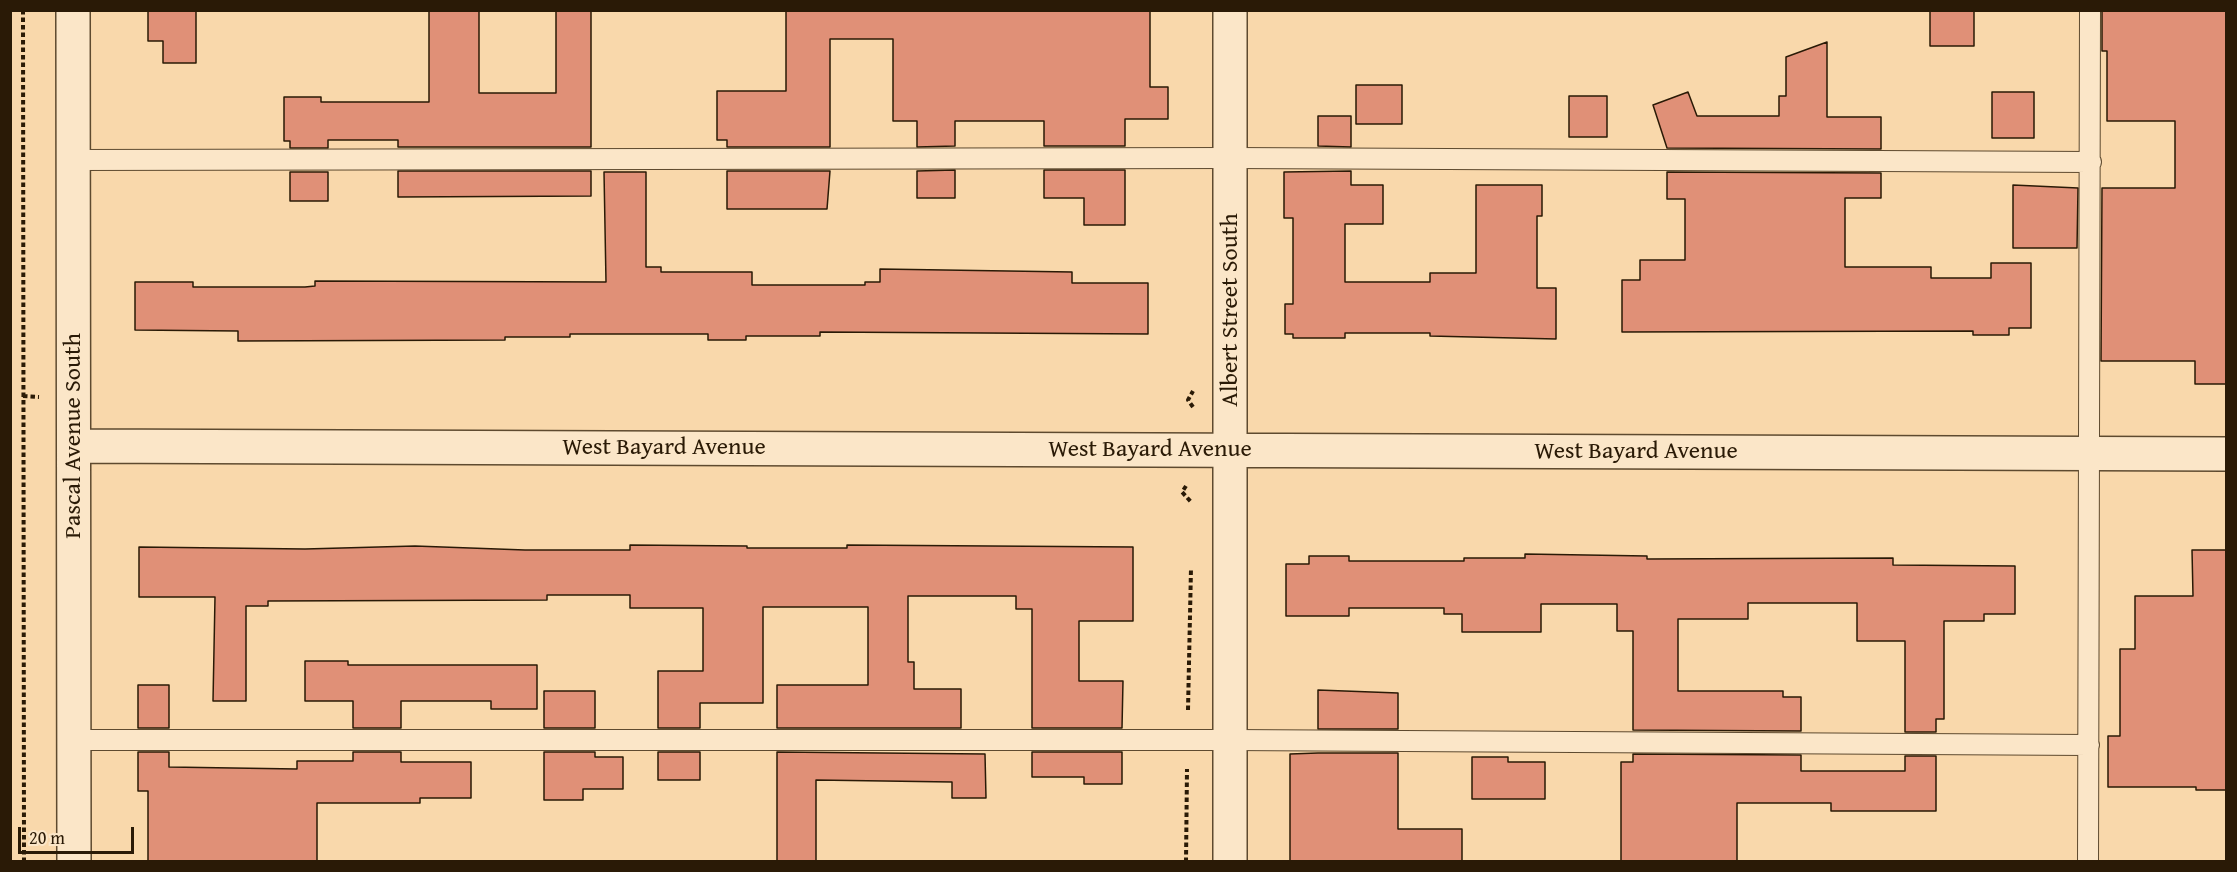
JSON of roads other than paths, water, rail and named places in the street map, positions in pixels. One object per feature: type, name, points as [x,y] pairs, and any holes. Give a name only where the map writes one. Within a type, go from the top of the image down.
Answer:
[{"type":"street","name":"Pascal Avenue South","points":[[73,10],[74,861]]},
{"type":"street","name":"Albert Street South","points":[[1230,10],[1232,158],[1230,861]]},
{"type":"street","name":"West Bayard Avenue","points":[[74,446],[2226,454]]},
{"type":"lane","points":[[2088,861],[2091,453],[2090,10]]},
{"type":"lane","points":[[74,159],[1232,158],[2091,162]]},
{"type":"lane","points":[[74,740],[1231,740],[2089,745]]}]
